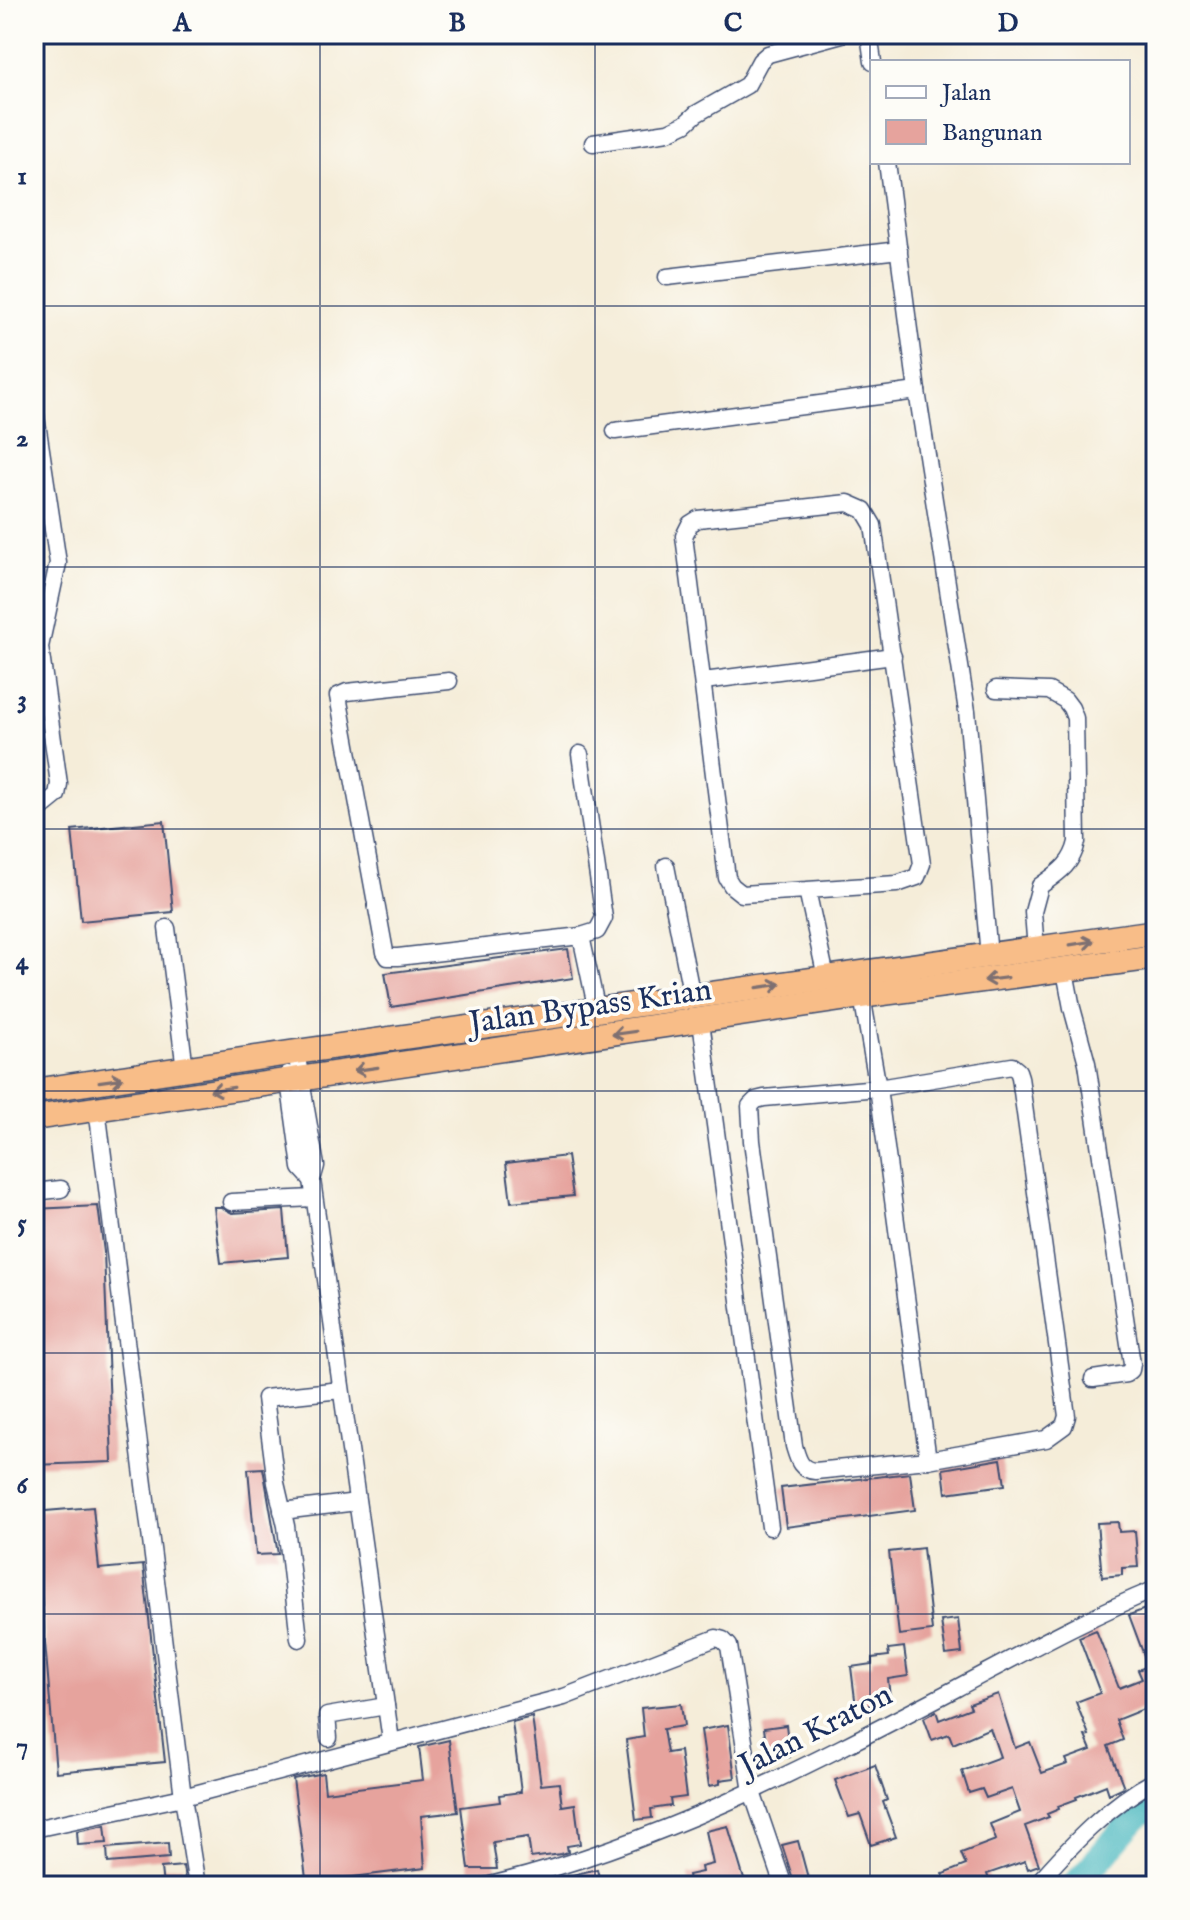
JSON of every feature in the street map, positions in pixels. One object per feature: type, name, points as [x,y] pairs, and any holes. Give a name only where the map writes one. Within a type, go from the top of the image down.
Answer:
[{"type":"highway","name":"Jalan Bypass Krian","points":[[34,1091],[1156,932]]},
{"type":"highway","name":"Jalan Bypass Krian","points":[[34,1118],[862,996],[1156,957]]},
{"type":"street","points":[[593,143],[668,132],[747,85],[760,61],[768,54],[842,34]]},
{"type":"street","points":[[869,34],[873,60]]},
{"type":"street","points":[[887,164],[917,391],[967,711],[989,956]]},
{"type":"street","points":[[667,277],[899,250]]},
{"type":"street","points":[[615,431],[917,391]]},
{"type":"street","points":[[34,403],[58,563],[39,639],[41,696],[59,784],[57,795],[41,808],[34,809]]},
{"type":"street","points":[[848,503],[864,510],[873,525],[893,656],[920,842],[922,864],[919,872],[910,881],[897,884],[742,894],[732,886],[727,878],[704,681],[684,546],[687,529],[698,519],[848,503]]},
{"type":"street","points":[[704,681],[893,656]]},
{"type":"street","points":[[449,681],[347,692],[338,696],[388,957],[581,936],[597,931],[604,918],[580,754]]},
{"type":"street","points":[[996,689],[1049,691],[1065,700],[1075,718],[1077,842],[1074,857],[1065,868],[1040,886],[1033,912],[1036,950]]},
{"type":"street","points":[[666,866],[692,997]]},
{"type":"street","points":[[807,890],[826,977]]},
{"type":"street","points":[[167,928],[185,1069]]},
{"type":"street","points":[[581,936],[597,1011]]},
{"type":"street","points":[[1065,971],[1087,1063],[1132,1364],[1126,1374],[1093,1379]]},
{"type":"street","points":[[862,996],[878,1088],[928,1460]]},
{"type":"street","points":[[701,1022],[770,1527]]},
{"type":"street","points":[[291,1053],[316,1166],[312,1180],[314,1198],[391,1741]]},
{"type":"street","points":[[1012,1066],[1018,1071],[1067,1416],[1064,1426],[1046,1439],[928,1460],[815,1471],[806,1469],[799,1461],[794,1446],[749,1109],[756,1100],[878,1088],[1012,1066]]},
{"type":"street","points":[[97,1108],[183,1797],[197,1886]]},
{"type":"street","points":[[34,1192],[61,1189]]},
{"type":"street","points":[[231,1202],[314,1198]]},
{"type":"street","points":[[299,1639],[286,1526],[265,1398],[341,1390]]},
{"type":"street","points":[[282,1511],[357,1502]]},
{"type":"street","name":"Jalan Kraton","points":[[486,1886],[564,1867],[601,1854],[752,1792],[1075,1626],[1156,1589]]},
{"type":"street","points":[[34,1829],[183,1797],[564,1697],[712,1638],[720,1639],[729,1646],[752,1792],[784,1886]]},
{"type":"street","points":[[329,1738],[327,1716],[386,1706]]},
{"type":"street","points":[[1035,1886],[1098,1820],[1138,1789],[1156,1780]]},
{"type":"building","points":[[164,821],[173,912],[81,921],[72,830]]},
{"type":"building","points":[[568,949],[573,978],[391,1007],[385,973]]},
{"type":"building","points":[[567,1156],[573,1196],[511,1202],[506,1163]]},
{"type":"building","points":[[98,1206],[104,1252],[112,1462],[34,1465],[34,1209]]},
{"type":"building","points":[[214,1207],[232,1213],[284,1210],[288,1257],[221,1263]]},
{"type":"building","points":[[1001,1459],[1005,1485],[946,1493],[943,1469]]},
{"type":"building","points":[[263,1468],[278,1554],[256,1555],[248,1469]]},
{"type":"building","points":[[910,1473],[915,1510],[786,1527],[781,1488]]},
{"type":"building","points":[[93,1507],[99,1569],[143,1565],[165,1762],[56,1772],[34,1512]]},
{"type":"building","points":[[1118,1522],[1119,1532],[1135,1531],[1138,1567],[1122,1568],[1122,1575],[1102,1577],[1097,1523]]},
{"type":"building","points":[[923,1548],[932,1631],[899,1635],[889,1552]]},
{"type":"building","points":[[1156,1605],[1156,1704],[1116,1720],[1123,1740],[1108,1746],[1124,1787],[1109,1794],[1106,1785],[1058,1806],[1059,1809],[1047,1814],[1049,1817],[1025,1826],[1039,1865],[1028,1869],[1025,1861],[987,1874],[991,1886],[947,1886],[943,1874],[966,1865],[961,1853],[996,1840],[990,1824],[1020,1812],[1012,1789],[986,1798],[982,1789],[969,1793],[962,1771],[1000,1757],[990,1728],[953,1744],[949,1734],[932,1740],[924,1718],[936,1711],[939,1720],[971,1708],[969,1704],[998,1694],[1015,1748],[1030,1742],[1042,1773],[1068,1764],[1066,1759],[1091,1750],[1085,1736],[1089,1735],[1076,1702],[1100,1693],[1079,1637],[1096,1630],[1119,1688],[1142,1679],[1138,1670],[1148,1666],[1129,1615]]},
{"type":"building","points":[[958,1619],[962,1653],[946,1655],[941,1621]]},
{"type":"building","points":[[904,1647],[908,1676],[888,1679],[890,1698],[856,1707],[851,1667],[872,1664],[872,1658],[889,1656],[888,1649]]},
{"type":"building","points":[[681,1704],[684,1726],[663,1729],[667,1753],[680,1751],[686,1797],[670,1799],[671,1806],[651,1809],[652,1818],[636,1820],[626,1740],[644,1737],[641,1708]]},
{"type":"building","points":[[532,1717],[541,1785],[559,1783],[562,1806],[575,1804],[580,1844],[567,1846],[568,1852],[561,1854],[531,1858],[528,1837],[493,1842],[497,1869],[469,1869],[461,1807],[500,1802],[499,1795],[521,1792],[512,1722]]},
{"type":"building","points":[[728,1725],[735,1778],[720,1780],[720,1784],[709,1786],[701,1730]]},
{"type":"building","points":[[786,1725],[790,1757],[768,1759],[764,1728]]},
{"type":"building","points":[[449,1740],[458,1812],[421,1816],[425,1868],[336,1879],[337,1886],[307,1886],[293,1779],[323,1773],[325,1792],[423,1780],[419,1747]]},
{"type":"building","points":[[875,1765],[887,1800],[883,1802],[896,1837],[871,1845],[860,1814],[849,1817],[835,1780]]},
{"type":"building","points":[[105,1825],[107,1843],[78,1845],[77,1831]]},
{"type":"building","points":[[728,1826],[746,1886],[690,1886],[688,1875],[702,1872],[701,1867],[713,1864],[706,1831]]},
{"type":"building","points":[[798,1841],[808,1878],[794,1882],[782,1845]]},
{"type":"building","points":[[168,1843],[169,1858],[108,1863],[107,1848]]},
{"type":"building","points":[[183,1866],[186,1886],[163,1886],[161,1868]]},
{"type":"building","points":[[597,1869],[601,1886],[545,1886],[544,1882]]},
{"type":"waterway","points":[[1075,1886],[1139,1813],[1156,1805]]}]
